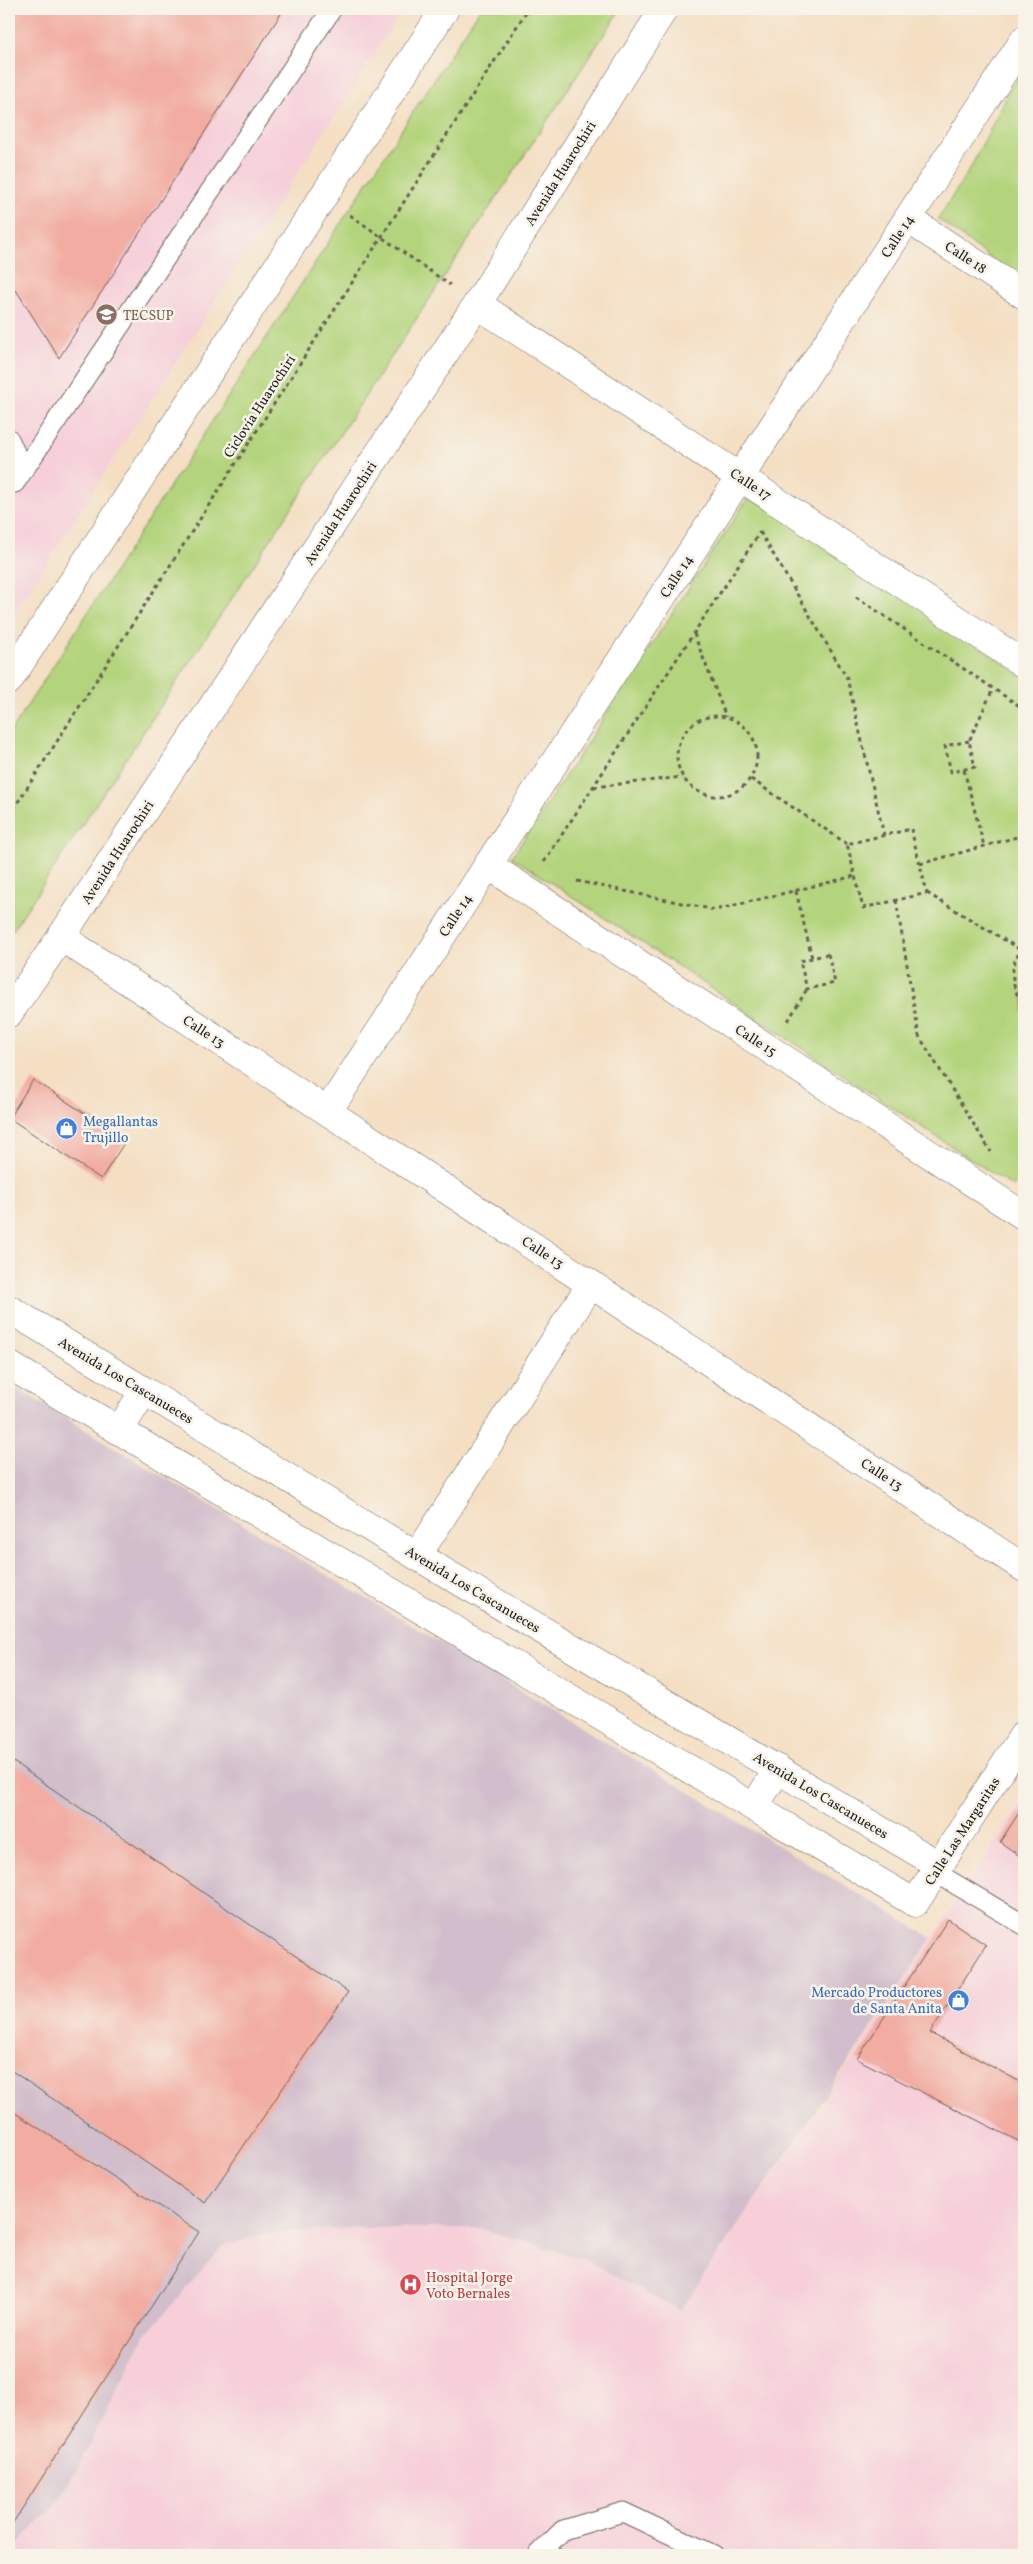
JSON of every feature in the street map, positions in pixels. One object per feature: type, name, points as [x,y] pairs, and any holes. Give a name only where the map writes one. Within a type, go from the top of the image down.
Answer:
[{"type":"street","points":[[9,680],[445,9]]},
{"type":"street","name":"Avenida Huarochiri","points":[[9,1013],[61,937],[477,304],[664,9]]},
{"type":"street","name":"Calle 14","points":[[328,1111],[1024,40]]},
{"type":"street","name":"Calle 18","points":[[908,218],[1024,295]]},
{"type":"street","name":"Calle 17","points":[[477,304],[1024,664]]},
{"type":"street","name":"Calle 15","points":[[488,865],[1024,1215]]},
{"type":"street","name":"Calle 13","points":[[61,937],[1024,1568]]},
{"type":"street","points":[[417,1556],[591,1284]]},
{"type":"street","name":"Avenida Los Cascanueces","points":[[9,1309],[417,1556],[778,1769],[937,1869]]},
{"type":"street","points":[[9,1365],[754,1807],[778,1769]]},
{"type":"street","points":[[119,1430],[144,1391]]},
{"type":"street","points":[[602,1717],[623,1678]]},
{"type":"street","name":"Calle Las Margaritas","points":[[754,1807],[915,1903],[1024,1734]]},
{"type":"lane","points":[[12,487],[332,9]]},
{"type":"lane","points":[[9,439],[18,459],[12,487]]},
{"type":"lane","points":[[937,1869],[1024,1925]]},
{"type":"lane","points":[[538,2555],[563,2530],[623,2512],[714,2555]]},
{"type":"path","name":"Ciclovía Huarochirí","points":[[9,816],[528,9]]},
{"type":"path","points":[[324,196],[477,304]]},
{"type":"path","points":[[760,532],[768,538]]},
{"type":"path","points":[[542,865],[760,532]]},
{"type":"path","points":[[760,532],[848,678],[884,835]]},
{"type":"path","points":[[848,592],[1024,709]]},
{"type":"path","points":[[694,633],[726,717]]},
{"type":"path","points":[[970,741],[946,746],[951,772],[975,767],[970,741],[993,689]]},
{"type":"path","points":[[712,716],[726,717],[738,722],[748,730],[754,741],[757,754],[756,767],[751,778],[741,788],[729,795],[716,797],[697,791],[682,777],[677,764],[677,751],[681,738],[689,727],[700,720],[712,716]]},
{"type":"path","points":[[964,770],[984,846]]},
{"type":"path","points":[[593,787],[682,777]]},
{"type":"path","points":[[751,778],[847,844],[862,908],[927,893],[1023,948],[1015,961],[1012,974],[1014,987],[1024,1005]]},
{"type":"path","points":[[847,844],[912,829],[927,893]]},
{"type":"path","points":[[920,864],[1024,835]]},
{"type":"path","points":[[574,880],[715,910],[855,876]]},
{"type":"path","points":[[796,890],[812,958]]},
{"type":"path","points":[[896,900],[919,1036],[992,1154]]},
{"type":"path","points":[[786,1023],[807,989],[800,961],[828,954],[835,983],[807,989]]},
{"type":"shaded area","name":"TECSUP","points":[[9,9],[403,9],[9,622]]},
{"type":"shaded area","points":[[9,1384],[932,1938],[680,2311],[581,2258],[479,2228],[348,2228],[263,2234],[223,2246],[143,2338],[85,2455],[56,2505],[9,2552]]},
{"type":"shaded area","name":"Hospital Jorge Voto Bernales","points":[[1024,1799],[1024,2555],[9,2555],[9,2552],[56,2505],[85,2455],[143,2338],[223,2246],[263,2234],[348,2228],[479,2228],[581,2258],[680,2311],[851,2061]]},
{"type":"green space","points":[[480,9],[621,9],[9,936],[9,734]]},
{"type":"green space","points":[[1024,62],[1024,283],[938,219],[971,167]]},
{"type":"green space","points":[[752,492],[1024,677],[1024,1171],[1013,1187],[512,857]]},
{"type":"building","points":[[9,9],[284,9],[59,358],[16,290],[9,295]]},
{"type":"building","name":"Megallantas Trujillo","points":[[33,1080],[126,1140],[101,1179],[9,1118]]},
{"type":"building","points":[[9,1759],[348,1992],[205,2203],[9,2069]]},
{"type":"building","points":[[1024,1805],[1024,1859],[1000,1842]]},
{"type":"building","points":[[948,1919],[986,1945],[930,2033],[1024,2084],[1024,2144],[857,2059]]},
{"type":"building","points":[[9,2109],[199,2232],[9,2529]]},
{"type":"place","name":"TECSUP","points":[[107,315]]},
{"type":"place","name":"Megallantas Trujillo","points":[[67,1129]]},
{"type":"place","name":"Mercado Productores de Santa Anita","points":[[958,2000]]},
{"type":"place","name":"Hospital Jorge Voto Bernales","points":[[410,2285]]}]
